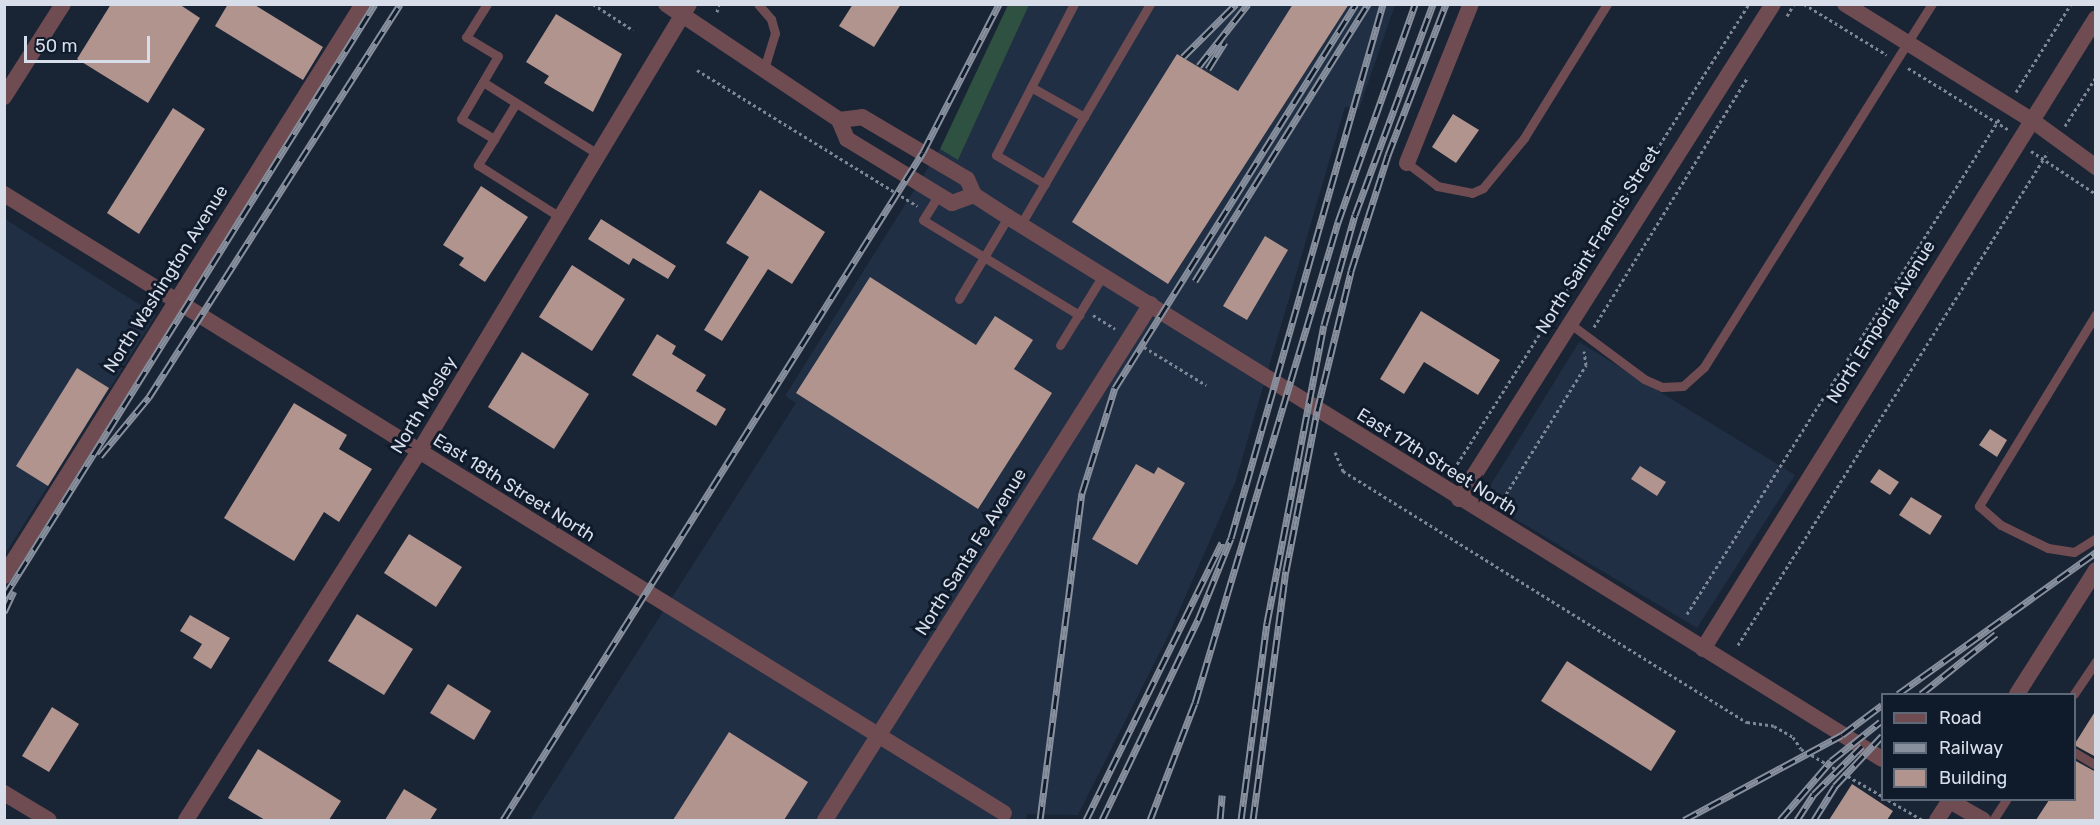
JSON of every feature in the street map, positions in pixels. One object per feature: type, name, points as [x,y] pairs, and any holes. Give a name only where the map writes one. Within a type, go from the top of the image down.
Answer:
[{"type":"street","points":[[4,97],[63,4]]},
{"type":"street","name":"North Washington Avenue","points":[[4,576],[175,300],[363,4]]},
{"type":"street","points":[[666,4],[685,10],[765,66],[840,120],[847,139],[938,196],[952,203],[974,195]]},
{"type":"street","points":[[1407,163],[1471,4]]},
{"type":"street","name":"North Saint Francis Street","points":[[1459,499],[1773,4]]},
{"type":"street","points":[[1845,4],[2030,118],[2055,141],[2096,167]]},
{"type":"street","name":"North Mosley","points":[[186,820],[419,452],[685,10]]},
{"type":"street","name":"North Emporia Avenue","points":[[1703,649],[2030,118],[2096,18]]},
{"type":"street","name":"East 17th Street North","points":[[840,120],[861,117],[967,179],[974,195],[1015,221],[1151,304],[1459,499],[1881,758]]},
{"type":"street","name":"East 18th Street North","points":[[4,194],[1005,817]]},
{"type":"street","name":"North Santa Fe Avenue","points":[[825,820],[1151,304]]},
{"type":"street","points":[[2018,693],[2095,574]]},
{"type":"street","points":[[4,793],[49,820]]},
{"type":"street","points":[[1937,820],[1948,801]]},
{"type":"street","points":[[1951,801],[1983,820]]},
{"type":"lane","points":[[487,4],[466,37],[498,56],[461,119],[494,139]]},
{"type":"lane","points":[[758,4],[771,19],[775,33],[765,66]]},
{"type":"lane","points":[[1045,184],[996,155],[1074,4]]},
{"type":"lane","points":[[958,299],[984,257],[1045,184],[1150,4]]},
{"type":"lane","points":[[1407,163],[1437,186],[1472,193],[1483,188],[1524,138],[1607,4]]},
{"type":"lane","points":[[1569,323],[1644,380],[1662,387],[1683,386],[1704,367],[1932,4]]},
{"type":"lane","points":[[483,82],[598,154]]},
{"type":"lane","points":[[1031,87],[1084,117]]},
{"type":"lane","points":[[516,103],[478,165],[560,217]]},
{"type":"lane","points":[[938,196],[923,220],[1079,315]]},
{"type":"lane","points":[[1060,345],[1103,275]]},
{"type":"lane","points":[[2096,314],[1979,506],[2001,525],[2048,548],[2074,552],[2096,538]]},
{"type":"lane","points":[[2075,693],[2096,661]]},
{"type":"lane","points":[[2076,753],[2096,765]]},
{"type":"lane","points":[[1993,820],[2005,801]]},
{"type":"path","points":[[593,4],[633,30]]},
{"type":"path","points":[[717,12],[719,4]]},
{"type":"path","points":[[1454,469],[1749,4]]},
{"type":"path","points":[[1782,24],[1794,4]]},
{"type":"path","points":[[1804,4],[1997,121],[2042,162],[2096,194]]},
{"type":"path","points":[[1687,614],[2071,4]]},
{"type":"path","points":[[1503,499],[1586,365],[1583,344],[1752,72]]},
{"type":"path","points":[[1738,645],[2096,77]]},
{"type":"path","points":[[1335,452],[1343,471],[1747,722],[1774,726],[1793,736],[1801,749],[1881,795]]},
{"type":"path","points":[[1890,801],[1924,820]]},
{"type":"shaded area","points":[[1029,5],[1395,5],[1359,109],[1345,107],[1235,483],[1169,634],[1078,815],[1027,814],[1026,820],[530,820],[796,403],[785,396],[940,149],[958,160]]},
{"type":"shaded area","points":[[5,219],[156,315],[5,554]]},
{"type":"shaded area","points":[[1579,342],[1795,475],[1697,628],[1487,502],[1485,494]]},
{"type":"green space","points":[[1008,5],[1029,5],[958,160],[940,149]]},
{"type":"building","points":[[111,4],[179,4],[200,18],[148,103],[77,59]]},
{"type":"building","points":[[228,4],[253,4],[323,47],[303,80],[215,26]]},
{"type":"building","points":[[853,4],[901,4],[874,47],[839,26]]},
{"type":"building","points":[[1293,4],[1349,4],[1168,284],[1072,222],[1177,54],[1238,91]]},
{"type":"building","points":[[556,14],[622,54],[593,112],[544,83],[549,76],[526,62]]},
{"type":"building","points":[[173,108],[205,129],[139,234],[107,213]]},
{"type":"building","points":[[1453,114],[1479,130],[1456,163],[1432,147]]},
{"type":"building","points":[[481,186],[528,217],[485,282],[459,265],[464,258],[443,245]]},
{"type":"building","points":[[760,190],[825,232],[792,284],[768,269],[722,341],[704,330],[749,257],[726,243]]},
{"type":"building","points":[[601,219],[676,266],[668,279],[633,258],[629,265],[588,239]]},
{"type":"building","points":[[1265,236],[1288,250],[1247,320],[1223,306]]},
{"type":"building","points":[[572,265],[625,299],[592,351],[539,317]]},
{"type":"building","points":[[870,277],[976,345],[995,316],[1033,340],[1014,369],[1052,393],[978,509],[796,393]]},
{"type":"building","points":[[1421,311],[1500,360],[1478,395],[1424,362],[1404,394],[1380,379]]},
{"type":"building","points":[[657,334],[676,346],[672,354],[706,375],[696,391],[726,409],[716,426],[632,375]]},
{"type":"building","points":[[522,352],[589,394],[554,449],[488,407]]},
{"type":"building","points":[[77,368],[109,388],[48,486],[16,466]]},
{"type":"building","points":[[294,403],[347,435],[339,449],[372,469],[339,522],[324,512],[294,561],[224,518]]},
{"type":"building","points":[[1990,429],[2007,440],[1997,457],[1979,445]]},
{"type":"building","points":[[1136,464],[1154,474],[1158,467],[1185,483],[1137,565],[1092,539]]},
{"type":"building","points":[[1640,466],[1666,482],[1657,496],[1631,479]]},
{"type":"building","points":[[1879,469],[1899,482],[1890,495],[1870,482]]},
{"type":"building","points":[[1911,497],[1942,516],[1930,535],[1899,515]]},
{"type":"building","points":[[409,534],[462,567],[436,607],[384,573]]},
{"type":"building","points":[[357,614],[413,649],[384,695],[328,661]]},
{"type":"building","points":[[190,615],[230,638],[211,669],[193,658],[202,644],[180,631]]},
{"type":"building","points":[[1567,661],[1676,731],[1651,771],[1541,701]]},
{"type":"building","points":[[448,684],[491,711],[474,740],[430,713]]},
{"type":"building","points":[[52,707],[79,724],[49,772],[22,756]]},
{"type":"building","points":[[2096,710],[2096,757],[2076,746],[2076,742]]},
{"type":"building","points":[[729,732],[808,782],[784,820],[673,820]]},
{"type":"building","points":[[258,749],[341,801],[329,820],[265,820],[228,798]]},
{"type":"building","points":[[2076,761],[2096,772],[2096,820],[2036,820],[2048,801],[2076,801]]},
{"type":"building","points":[[1852,784],[1893,811],[1887,820],[1829,820]]},
{"type":"building","points":[[404,789],[437,809],[430,820],[385,820]]},
{"type":"railway","points":[[4,597],[375,4]]},
{"type":"railway","points":[[100,456],[149,397],[400,4]]},
{"type":"railway","points":[[503,820],[923,152],[999,4]]},
{"type":"railway","points":[[1183,57],[1236,4]]},
{"type":"railway","points":[[1199,66],[1248,4]]},
{"type":"railway","points":[[1040,820],[1082,493],[1115,388],[1356,4]]},
{"type":"railway","points":[[1195,281],[1368,4]]},
{"type":"railway","points":[[1102,820],[1198,620],[1231,538],[1383,4]]},
{"type":"railway","points":[[1150,820],[1195,703],[1338,222],[1415,4]]},
{"type":"railway","points":[[1241,820],[1267,623],[1324,325],[1355,215],[1433,4]]},
{"type":"railway","points":[[1253,820],[1286,571],[1317,411],[1351,271],[1388,155],[1446,4]]},
{"type":"railway","points":[[1208,69],[1225,42]]},
{"type":"railway","points":[[1086,820],[1222,542]]},
{"type":"railway","points":[[1899,693],[2096,552]]},
{"type":"railway","points":[[4,612],[14,591]]},
{"type":"railway","points":[[1922,693],[1996,634]]},
{"type":"railway","points":[[1684,820],[1842,735],[1881,706]]},
{"type":"railway","points":[[1780,820],[1831,761],[1880,722]]},
{"type":"railway","points":[[1814,820],[1835,786],[1881,737]]},
{"type":"railway","points":[[1797,820],[1814,794],[1862,746]]},
{"type":"railway","points":[[1220,820],[1222,795]]}]
